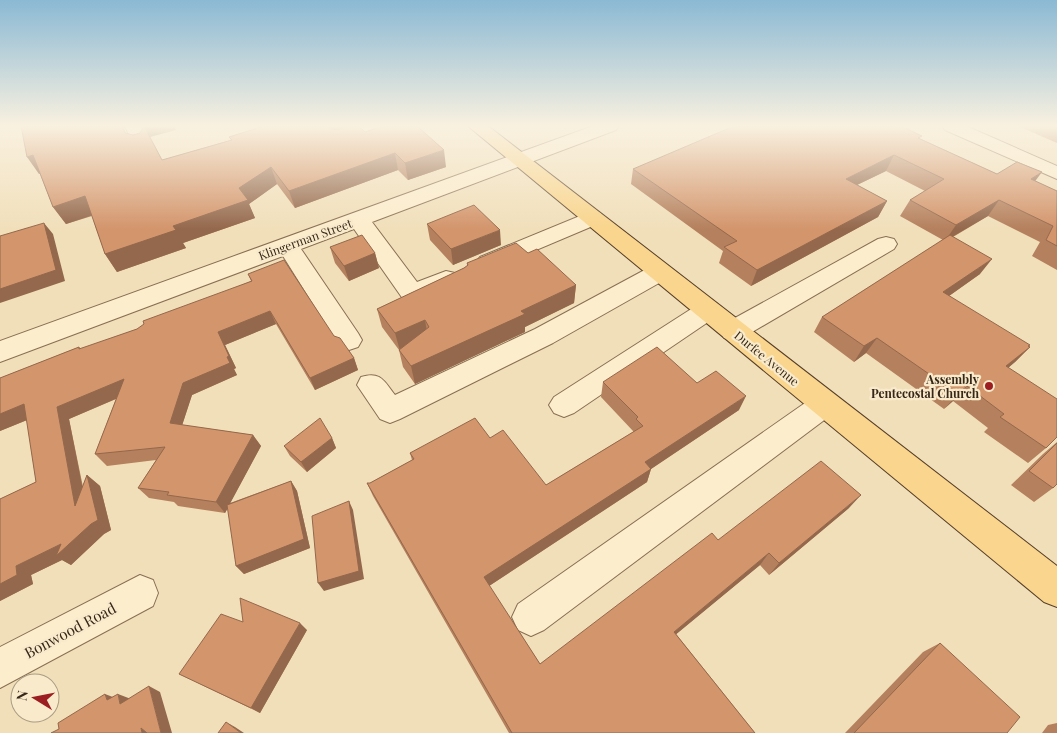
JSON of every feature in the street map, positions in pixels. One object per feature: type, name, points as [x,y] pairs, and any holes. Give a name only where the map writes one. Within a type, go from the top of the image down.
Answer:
[{"type":"main road","name":"Durfee Avenue","points":[[520,160],[1057,589]]},
{"type":"street","name":"Klingerman Street","points":[[0,352],[516,160]]},
{"type":"street","points":[[1029,160],[1057,173]]},
{"type":"street","points":[[358,219],[412,293],[592,218]]},
{"type":"street","points":[[734,331],[886,244]]},
{"type":"street","points":[[287,246],[349,340]]},
{"type":"street","points":[[371,385],[390,411],[544,336],[660,272]]},
{"type":"street","points":[[564,405],[708,310]]},
{"type":"street","points":[[531,617],[825,404]]},
{"type":"street","name":"Bonwood Road","points":[[0,668],[140,593]]},
{"type":"building","points":[[35,160],[375,160],[289,191],[271,167],[239,188],[248,200],[173,226],[176,230],[105,254],[85,196],[53,207]]},
{"type":"building","points":[[654,160],[884,160],[846,179],[887,201],[757,270],[724,247],[737,241],[633,169]]},
{"type":"building","points":[[905,160],[967,160],[997,174],[1017,162],[1042,172],[1031,179],[1057,191],[1057,246],[1046,240],[1053,226],[999,200],[956,225],[910,200],[944,179]]},
{"type":"building","points":[[474,205],[500,230],[451,249],[427,224]]},
{"type":"building","points":[[44,223],[56,270],[0,289],[0,236]]},
{"type":"building","points":[[362,235],[375,253],[344,266],[330,247]]},
{"type":"building","points":[[950,235],[992,259],[943,292],[1030,345],[1028,346],[1030,347],[1006,366],[1057,399],[1057,437],[1046,448],[1000,417],[1004,414],[967,386],[958,394],[877,338],[864,346],[822,317]]},
{"type":"building","points":[[516,243],[528,253],[537,249],[576,285],[521,311],[525,314],[411,366],[399,350],[429,327],[425,320],[395,333],[377,309],[464,268],[468,265],[467,263]]},
{"type":"building","points":[[284,260],[334,336],[340,338],[354,358],[310,378],[270,311],[218,332],[229,356],[227,357],[230,363],[183,383],[170,423],[253,435],[216,502],[167,495],[169,492],[138,488],[165,447],[95,454],[124,379],[57,407],[75,506],[87,475],[98,520],[91,524],[56,556],[61,544],[16,566],[17,575],[0,584],[0,499],[36,482],[24,404],[0,414],[0,378],[79,347],[79,349],[137,329],[144,324],[143,321],[252,281],[248,274]]},
{"type":"building","points":[[657,347],[697,383],[716,371],[746,396],[645,462],[651,469],[484,577],[540,664],[712,533],[718,540],[821,461],[861,495],[779,563],[769,553],[674,632],[755,733],[512,733],[367,483],[414,459],[410,453],[475,418],[490,438],[503,430],[546,485],[643,426],[636,419],[638,417],[603,382]]},
{"type":"building","points":[[320,418],[332,438],[301,462],[284,446]]},
{"type":"building","points":[[1057,443],[1057,484],[1053,488],[1029,471]]},
{"type":"building","points":[[291,481],[304,539],[236,566],[227,505]]},
{"type":"building","points":[[349,501],[359,571],[318,583],[312,516]]},
{"type":"building","points":[[240,598],[300,623],[251,708],[179,674],[221,614],[243,622]]},
{"type":"building","points":[[940,643],[1020,717],[1007,733],[854,733]]},
{"type":"building","points":[[149,686],[161,733],[147,733],[141,728],[142,733],[51,733],[59,729],[58,723],[105,694],[107,700],[118,694],[120,704]]},
{"type":"building","points":[[226,722],[241,733],[218,733]]},
{"type":"place","name":"Assembly Pentecostal Church","points":[[989,386]]}]
